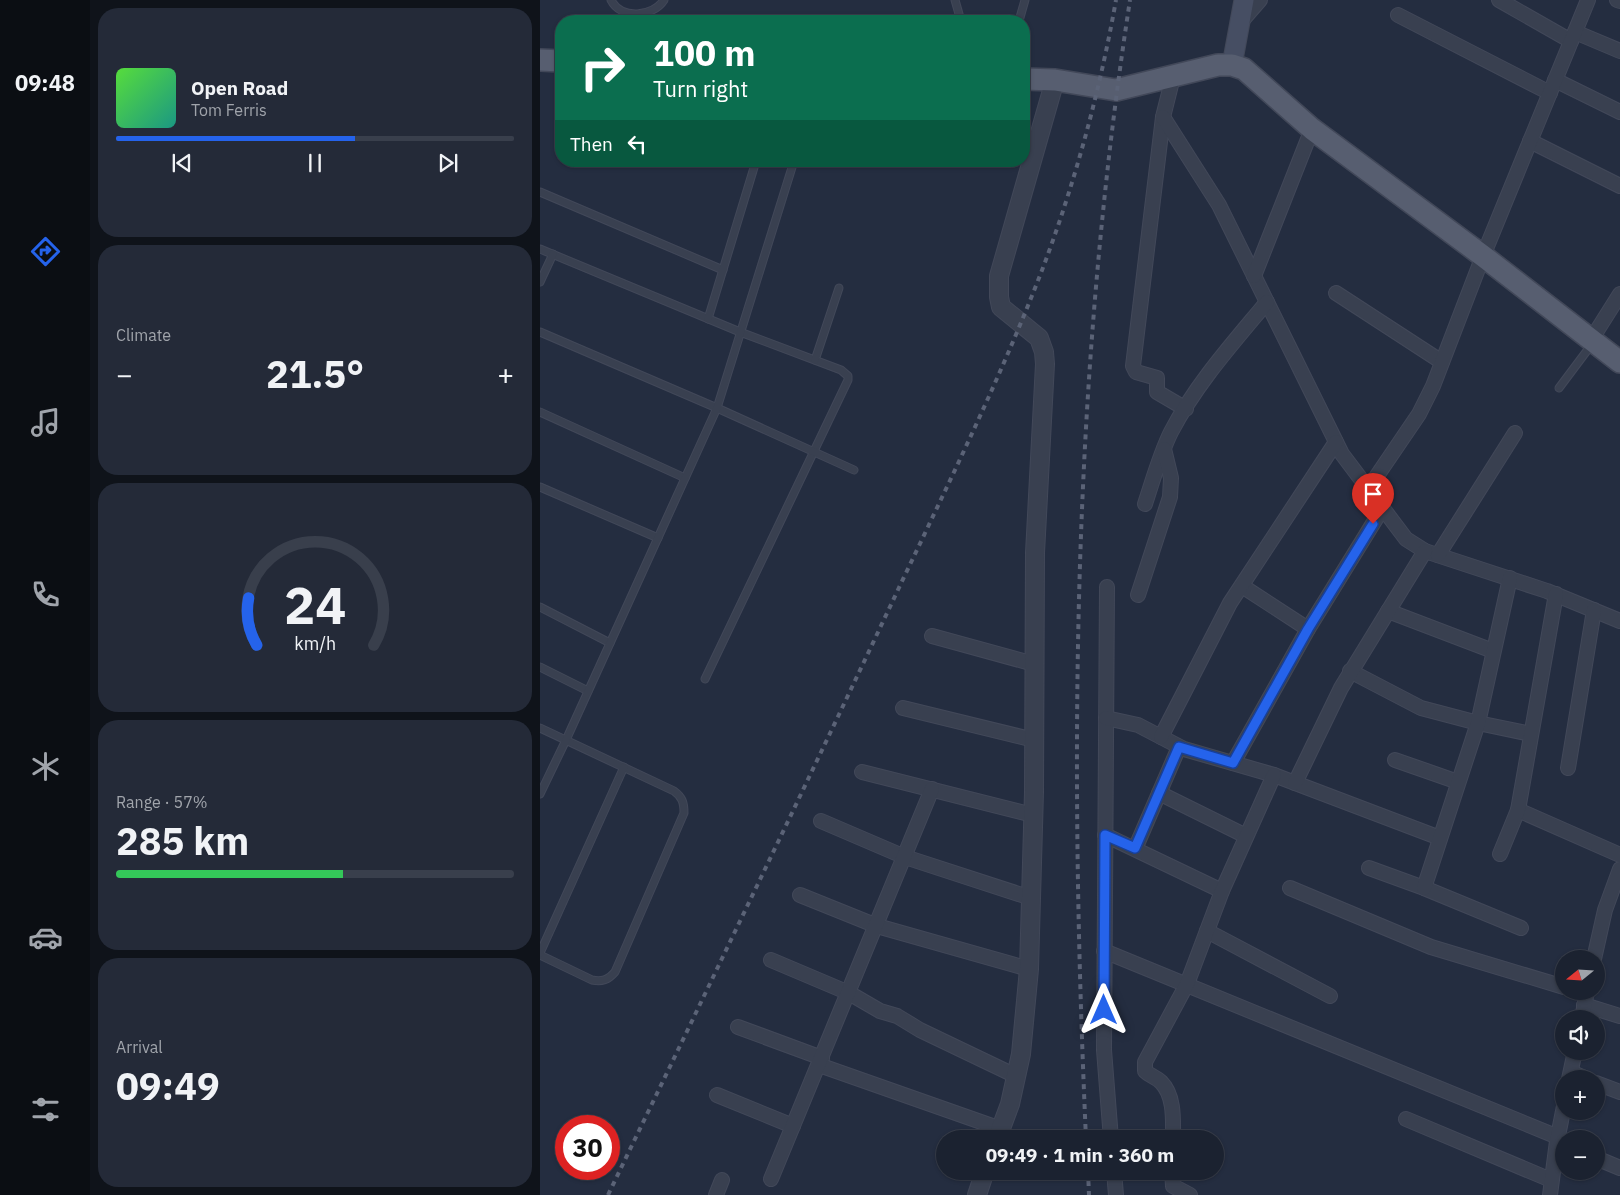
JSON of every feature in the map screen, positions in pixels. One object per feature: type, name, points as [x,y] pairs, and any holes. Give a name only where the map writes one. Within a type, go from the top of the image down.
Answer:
[{"type":"main road","points":[[1232,64],[1244,0]]},
{"type":"main road","points":[[540,60],[555,61]]},
{"type":"main road","points":[[1030,79],[1055,80],[1116,90],[1218,65],[1232,64],[1244,69],[1312,128],[1483,256],[1620,362]]},
{"type":"street","points":[[1240,23],[1260,0]]},
{"type":"street","points":[[1499,0],[1573,36],[1620,51]]},
{"type":"street","points":[[1368,489],[1419,414],[1433,386],[1483,256],[1588,0]]},
{"type":"street","points":[[1398,15],[1552,87],[1620,112]]},
{"type":"street","points":[[1173,77],[1163,117],[1133,369],[1139,374],[1157,378],[1159,380],[1157,392],[1186,409]]},
{"type":"street","points":[[1000,1130],[1010,1104],[1020,1054],[1029,969],[1033,815],[1035,553],[1045,364],[1044,352],[1039,338],[1001,307],[999,276],[1055,80]]},
{"type":"street","points":[[1163,117],[1214,196],[1347,462],[1406,540],[1431,553],[1556,594],[1620,621]]},
{"type":"street","points":[[1254,276],[1312,128]]},
{"type":"street","points":[[1530,141],[1620,186]]},
{"type":"street","points":[[1336,293],[1442,362]]},
{"type":"street","points":[[1592,341],[1620,294]]},
{"type":"street","points":[[1145,504],[1172,430],[1214,366],[1267,302]]},
{"type":"street","points":[[1295,783],[1329,710],[1350,671],[1388,611],[1515,433]]},
{"type":"street","points":[[1161,737],[1230,603],[1336,442]]},
{"type":"street","points":[[1138,594],[1170,497],[1171,478],[1164,449]]},
{"type":"street","points":[[1233,763],[1308,629],[1382,508]]},
{"type":"street","points":[[1424,888],[1478,723],[1510,578]]},
{"type":"street","points":[[1242,586],[1308,629]]},
{"type":"street","points":[[1107,587],[1104,1050],[1110,1130]]},
{"type":"street","points":[[1500,854],[1518,810],[1556,594]]},
{"type":"street","points":[[1568,768],[1594,610]]},
{"type":"street","points":[[1388,611],[1494,651]]},
{"type":"street","points":[[932,636],[1034,664]]},
{"type":"street","points":[[1350,671],[1421,708],[1531,734]]},
{"type":"street","points":[[903,708],[1034,740]]},
{"type":"street","points":[[1106,718],[1130,722],[1179,747],[1274,775],[1440,838]]},
{"type":"street","points":[[1135,848],[1179,747]]},
{"type":"street","points":[[1395,760],[1458,782]]},
{"type":"street","points":[[862,772],[1033,815]]},
{"type":"street","points":[[1172,1130],[1173,1114],[1167,1093],[1163,1084],[1149,1075],[1144,1067],[1145,1062],[1187,984],[1222,891],[1274,775]]},
{"type":"street","points":[[771,1179],[932,789]]},
{"type":"street","points":[[1159,794],[1246,836]]},
{"type":"street","points":[[1518,810],[1620,855]]},
{"type":"street","points":[[821,822],[904,857],[1031,898]]},
{"type":"street","points":[[1105,835],[1222,891]]},
{"type":"street","points":[[1370,868],[1520,928]]},
{"type":"street","points":[[1596,950],[1605,910],[1620,869]]},
{"type":"street","points":[[1290,888],[1431,948],[1555,984]]},
{"type":"street","points":[[800,895],[876,926],[1029,969]]},
{"type":"street","points":[[1206,931],[1330,996]]},
{"type":"street","points":[[1104,951],[1187,984],[1555,1139]]},
{"type":"street","points":[[771,960],[849,993],[880,1011],[906,1020],[920,1030],[1016,1076]]},
{"type":"street","points":[[1583,1000],[1620,1016]]},
{"type":"street","points":[[738,1026],[989,1130]]},
{"type":"street","points":[[1605,1086],[1620,1092]]},
{"type":"street","points":[[717,1095],[793,1126]]},
{"type":"street","points":[[1406,1119],[1551,1180]]},
{"type":"street","points":[[1550,1195],[1555,1160]]},
{"type":"street","points":[[1605,1162],[1620,1168]]},
{"type":"street","points":[[716,1195],[722,1180]]},
{"type":"street","points":[[977,1195],[982,1180]]},
{"type":"street","points":[[1115,1180],[1116,1195]]},
{"type":"street","points":[[1173,1180],[1173,1186],[1190,1195]]},
{"type":"lane","points":[[611,0],[613,4],[626,12],[640,14],[655,10],[664,0]]},
{"type":"lane","points":[[955,0],[960,15]]},
{"type":"lane","points":[[1021,15],[1025,0]]},
{"type":"lane","points":[[708,319],[754,167]]},
{"type":"lane","points":[[540,794],[717,408],[792,167]]},
{"type":"lane","points":[[540,192],[723,270]]},
{"type":"lane","points":[[540,249],[740,332],[845,372],[848,376],[848,380],[705,679]]},
{"type":"lane","points":[[540,282],[553,254]]},
{"type":"lane","points":[[815,360],[839,288]]},
{"type":"lane","points":[[540,332],[717,408],[854,470]]},
{"type":"lane","points":[[1559,388],[1592,341]]},
{"type":"lane","points":[[540,412],[685,478]]},
{"type":"lane","points":[[540,487],[658,538]]},
{"type":"lane","points":[[540,608],[610,643]]},
{"type":"lane","points":[[540,668],[588,691]]},
{"type":"lane","points":[[540,728],[624,767],[674,791],[680,796],[684,804],[684,813],[615,972],[609,979],[592,980],[540,954],[624,767]]},
{"type":"railway","points":[[608,1195],[969,439],[1027,309],[1056,233],[1077,167],[1095,101],[1116,0]]},
{"type":"railway","points":[[1086,1130],[1078,854],[1077,711],[1080,568],[1086,426],[1096,284],[1111,142],[1130,0]]},
{"type":"railway","points":[[1088,1180],[1089,1195]]},
{"type":"route","points":[[1104,1010],[1105,835],[1135,848],[1179,747],[1233,763],[1308,629],[1373,524]]}]
